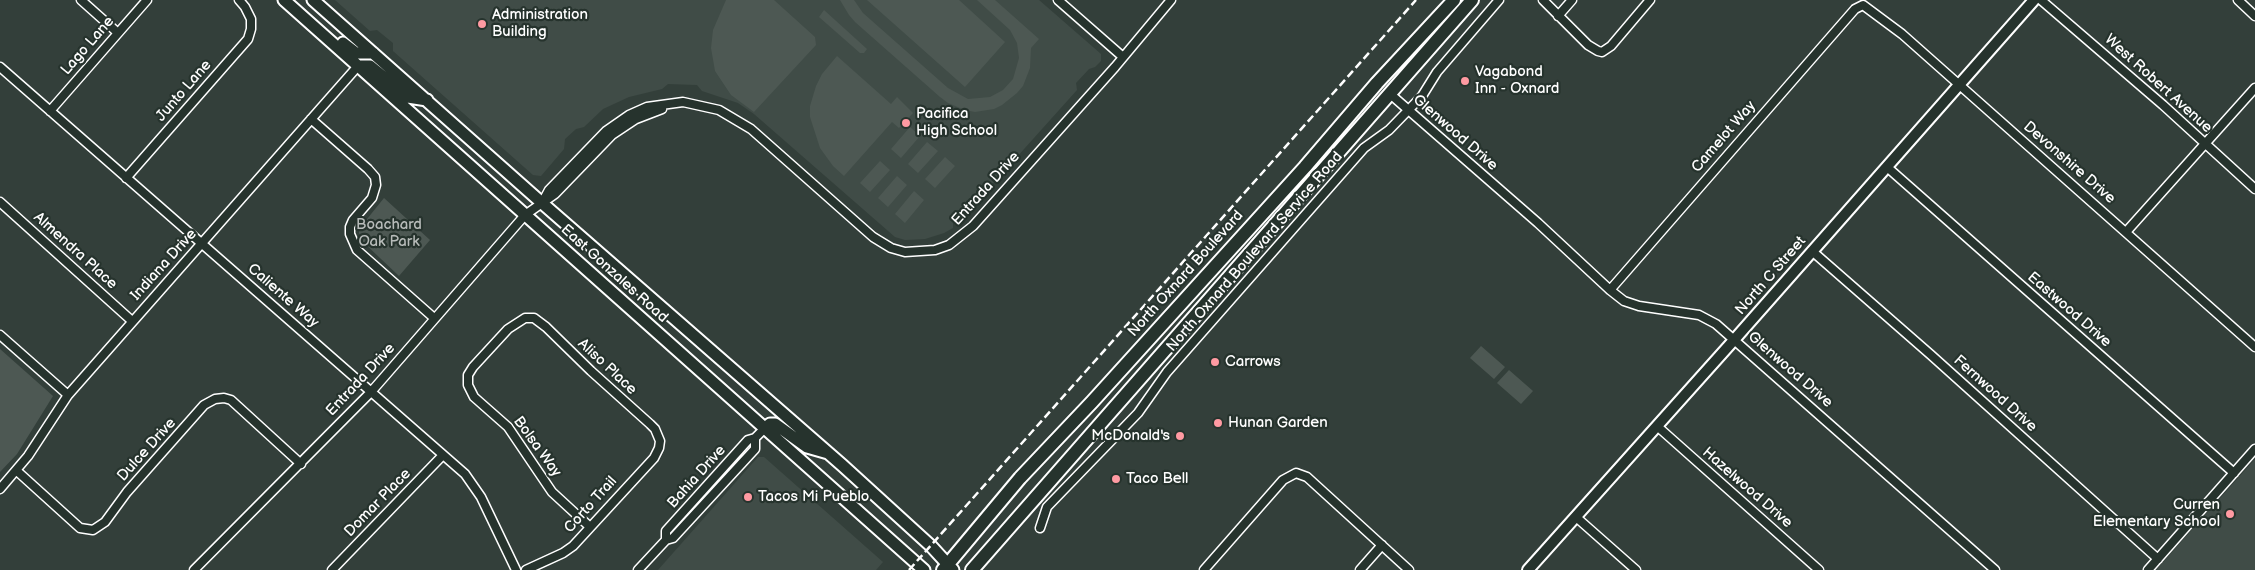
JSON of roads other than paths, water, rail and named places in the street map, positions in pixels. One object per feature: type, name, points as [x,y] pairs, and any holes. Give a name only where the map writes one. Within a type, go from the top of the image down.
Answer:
[{"type":"main road","name":"East Gonzales Road","points":[[284,0],[924,570]]},
{"type":"main road","points":[[295,0],[356,54],[374,53]]},
{"type":"main road","name":"East Gonzales Road","points":[[313,0],[829,454],[948,568]]},
{"type":"main road","name":"North Oxnard Boulevard","points":[[948,568],[1020,478],[1110,382],[1454,0]]},
{"type":"main road","points":[[972,570],[1472,0]]},
{"type":"main road","points":[[1389,93],[1391,83],[1396,75],[1396,63]]},
{"type":"main road","points":[[358,66],[370,66],[408,97],[427,100]]},
{"type":"main road","points":[[1343,122],[1356,121],[1373,101],[1389,93]]},
{"type":"main road","points":[[1110,382],[1115,406]]},
{"type":"main road","points":[[764,429],[770,424],[775,424],[807,448],[829,454]]},
{"type":"street","points":[[81,0],[118,33]]},
{"type":"street","name":"Lago Lane","points":[[50,111],[147,0]]},
{"type":"street","name":"Junto Lane","points":[[126,178],[248,39],[251,30],[251,19],[246,7],[239,0]]},
{"type":"street","points":[[1058,0],[1123,57]]},
{"type":"street","name":"Entrada Drive","points":[[194,570],[371,392],[525,215],[542,203],[549,190],[606,131],[629,115],[647,107],[683,102],[719,110],[751,129],[873,237],[891,248],[905,252],[922,253],[949,245],[962,237],[1123,57],[1171,0]]},
{"type":"street","name":"North Oxnard Boulevard Service Road","points":[[1040,528],[1047,507],[1090,460],[1120,433],[1148,401],[1167,372],[1364,148],[1389,130],[1422,96],[1435,73],[1499,0]]},
{"type":"street","points":[[1543,0],[1592,48],[1598,51],[1607,50],[1650,0]]},
{"type":"street","points":[[1558,16],[1572,0]]},
{"type":"street","name":"North C Street","points":[[1528,570],[2034,0]]},
{"type":"street","name":"West Robert Avenue","points":[[2041,0],[2163,105],[2255,189]]},
{"type":"street","points":[[2238,0],[2255,16]]},
{"type":"street","name":"Devonshire Drive","points":[[1863,6],[1902,34],[2255,347]]},
{"type":"street","name":"Camelot Way","points":[[1610,290],[1855,8],[1863,6]]},
{"type":"street","name":"Indiana Drive","points":[[0,488],[17,471],[68,395],[358,66]]},
{"type":"street","name":"Caliente Way","points":[[2,71],[202,243],[465,474],[477,491],[516,570]]},
{"type":"street","points":[[2126,232],[2206,145],[2255,88]]},
{"type":"street","name":"Glenwood Drive","points":[[1389,93],[1624,301],[1639,306],[1699,315],[1716,324],[1995,570]]},
{"type":"street","points":[[311,119],[375,177],[376,185],[372,198],[350,227],[350,234],[357,250],[434,318]]},
{"type":"street","name":"Eastwood Drive","points":[[1887,166],[2234,473]]},
{"type":"street","name":"Almendra Place","points":[[0,202],[132,321]]},
{"type":"street","name":"Fernwood Drive","points":[[1812,251],[2158,559]]},
{"type":"street","name":"Aliso Place","points":[[468,379],[473,366],[508,329],[520,320],[531,318],[546,326],[591,371],[656,429],[660,441]]},
{"type":"street","points":[[0,335],[68,395]]},
{"type":"street","name":"Bolsa Way","points":[[468,379],[471,392],[508,427],[541,479],[552,492],[590,527]]},
{"type":"street","name":"Dulce Drive","points":[[17,471],[80,528],[92,530],[100,527],[105,522],[127,492],[204,406],[215,398],[231,400],[301,464]]},
{"type":"street","name":"Hazelwood Drive","points":[[1656,426],[1819,570]]},
{"type":"street","name":"Bahia Drive","points":[[666,540],[666,531],[748,440],[756,438],[764,429]]},
{"type":"street","name":"Bahia Drive","points":[[638,570],[666,540],[673,538],[755,449],[756,438]]},
{"type":"street","name":"Corto Trail","points":[[526,570],[564,553],[654,458],[660,441]]},
{"type":"street","points":[[2148,570],[2255,449]]},
{"type":"street","name":"Domar Place","points":[[332,570],[443,455]]},
{"type":"street","points":[[698,511],[698,505],[727,470],[726,465]]},
{"type":"street","points":[[1204,570],[1283,480],[1296,473],[1307,477],[1409,570]]},
{"type":"street","points":[[1576,517],[1636,570]]},
{"type":"street","points":[[1360,570],[1382,545]]},
{"type":"railway","points":[[909,570],[1416,0]]},
{"type":"place","name":"Administration Building","points":[[482,24]]},
{"type":"place","name":"Vagabond Inn - Oxnard","points":[[1465,81]]},
{"type":"place","name":"Pacifica High School","points":[[906,123]]},
{"type":"place","name":"Carrows","points":[[1215,362]]},
{"type":"place","name":"Hunan Garden","points":[[1218,423]]},
{"type":"place","name":"McDonald's","points":[[1180,436]]},
{"type":"place","name":"Taco Bell","points":[[1116,479]]},
{"type":"place","name":"Tacos Mi Pueblo","points":[[748,497]]},
{"type":"place","name":"Curren Elementary School","points":[[2230,514]]},
{"type":"park label","name":"Boachard Oak Park","points":[[389,234]]}]
